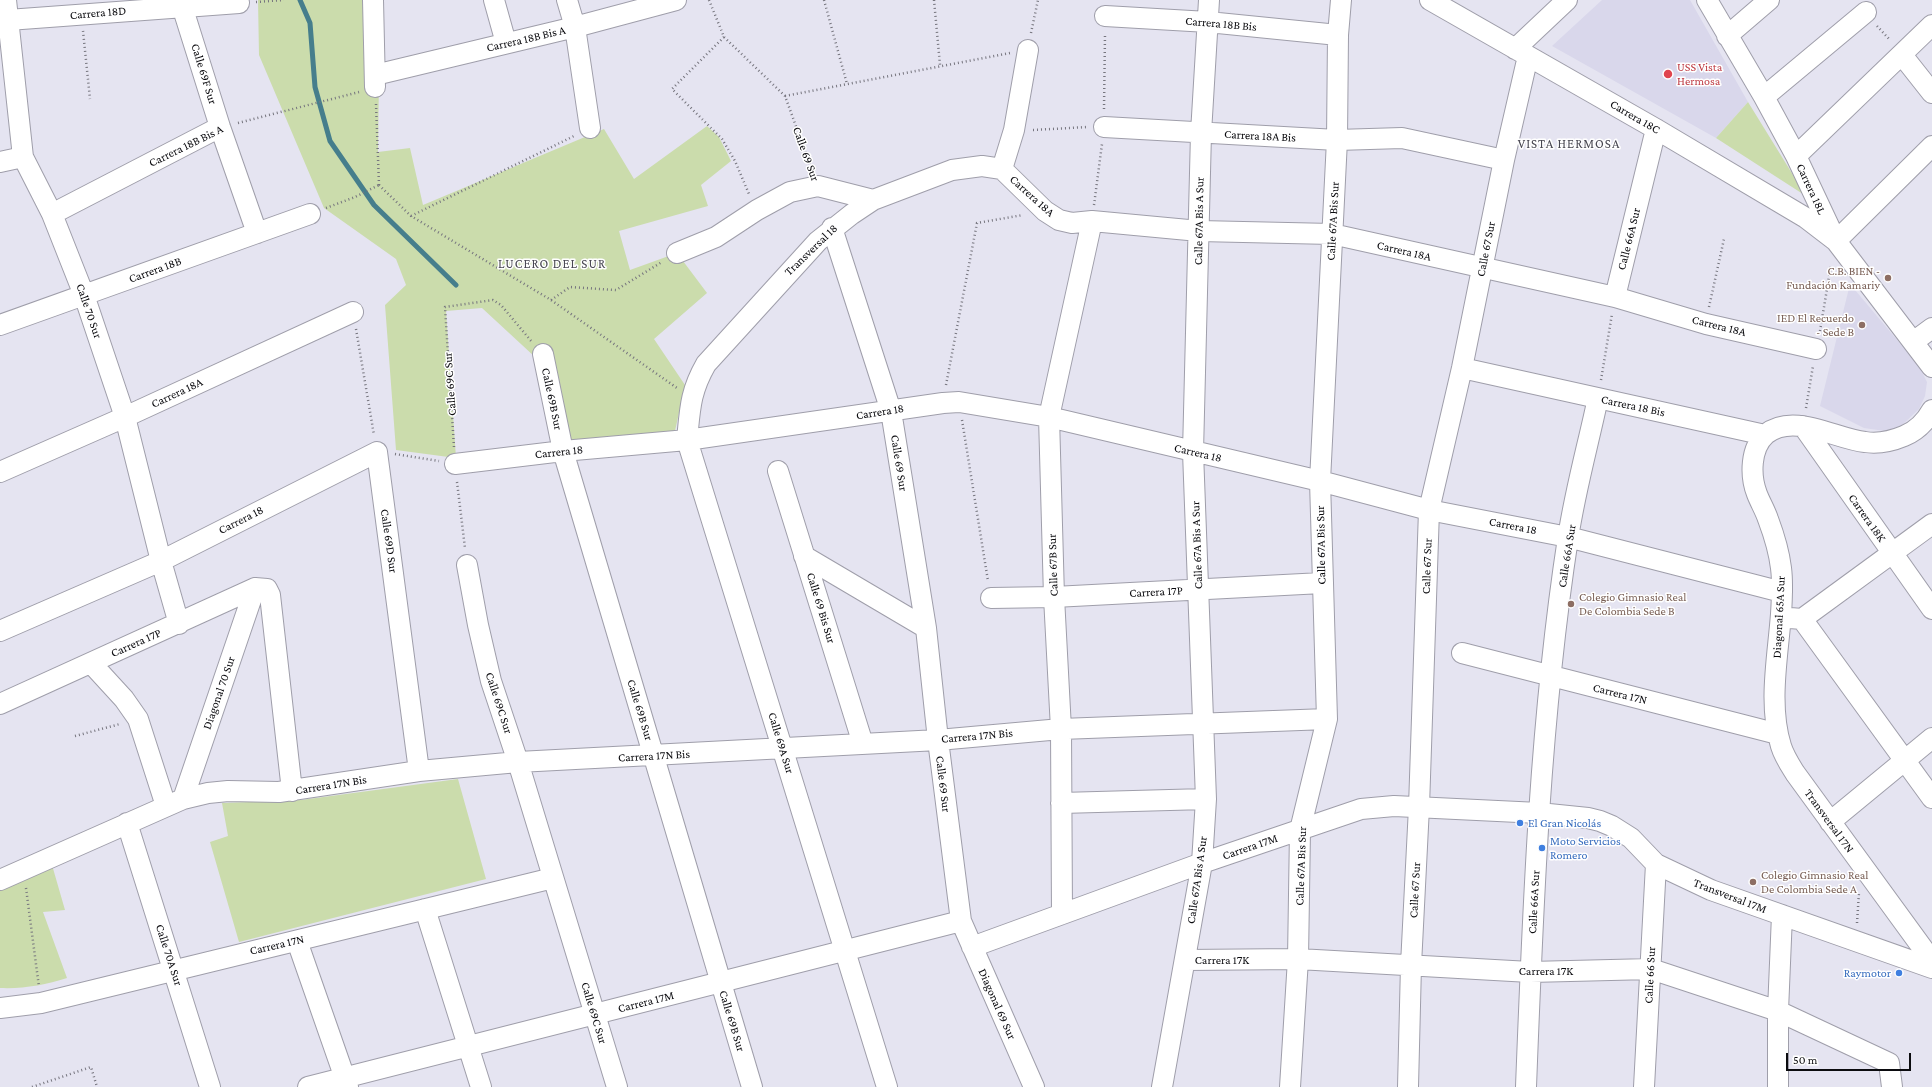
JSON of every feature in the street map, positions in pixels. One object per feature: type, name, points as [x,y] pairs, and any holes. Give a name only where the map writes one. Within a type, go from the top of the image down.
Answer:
[{"type":"street","name":"Calle 70 Sur","points":[[6,0],[8,20],[7,75],[22,157],[52,214],[84,296],[125,417],[161,561],[179,624]]},
{"type":"street","points":[[373,0],[375,81]]},
{"type":"street","points":[[494,0],[506,43]]},
{"type":"street","points":[[567,0],[575,27],[590,128]]},
{"type":"street","name":"Carrera 18B Bis A","points":[[375,81],[506,43],[575,27],[676,0]]},
{"type":"street","name":"Calle 67A Bis A Sur","points":[[1162,1087],[1202,863],[1206,799],[1193,452],[1201,133],[1209,0]]},
{"type":"street","name":"Calle 67A Bis Sur","points":[[1290,1087],[1298,959],[1300,830],[1327,719],[1320,480],[1337,140],[1338,35],[1341,0]]},
{"type":"street","name":"Carrera 18C","points":[[1430,0],[1656,129],[1806,218],[1836,241]]},
{"type":"street","points":[[1521,52],[1567,0]]},
{"type":"street","name":"Carrera 18L","points":[[1707,0],[1764,97],[1796,156],[1836,241],[1932,367]]},
{"type":"street","points":[[1727,36],[1769,0]]},
{"type":"street","name":"Carrera 18D","points":[[8,20],[182,6],[240,3]]},
{"type":"street","name":"Calle 69F Sur","points":[[182,6],[220,127],[257,233]]},
{"type":"street","points":[[1764,97],[1866,12]]},
{"type":"street","name":"Carrera 18B Bis","points":[[1105,16],[1208,22],[1338,35]]},
{"type":"street","points":[[1796,156],[1932,25]]},
{"type":"street","points":[[1002,169],[1014,130],[1028,50]]},
{"type":"street","name":"Calle 67 Sur","points":[[1408,1087],[1411,965],[1419,807],[1429,510],[1462,368],[1504,160],[1521,52]]},
{"type":"street","points":[[1902,54],[1932,93]]},
{"type":"street","name":"Carrera 18B Bis A","points":[[52,214],[220,127]]},
{"type":"street","name":"Carrera 18A Bis","points":[[1104,127],[1337,140],[1402,138],[1504,160]]},
{"type":"street","name":"Calle 66A Sur","points":[[1615,297],[1656,129]]},
{"type":"street","points":[[1836,241],[1932,146]]},
{"type":"street","points":[[0,162],[22,157]]},
{"type":"street","name":"Transversal 18","points":[[691,397],[699,376],[715,353],[801,258],[832,228],[873,200],[952,170],[982,166],[1002,169]]},
{"type":"street","name":"Carrera 18A","points":[[1002,169],[1045,210],[1059,220],[1072,223],[1092,221],[1199,231],[1332,234],[1615,297],[1706,324],[1816,349]]},
{"type":"street","points":[[677,253],[716,237],[757,210],[790,192],[818,186],[873,200]]},
{"type":"street","name":"Carrera 18B","points":[[0,326],[310,214]]},
{"type":"street","name":"Calle 67B Sur","points":[[1062,914],[1061,729],[1054,597],[1049,417],[1092,221]]},
{"type":"street","name":"Calle 69 Sur","points":[[832,228],[891,411],[926,628],[938,740],[961,921]]},
{"type":"street","name":"Carrera 18A","points":[[0,472],[125,417],[353,312]]},
{"type":"street","points":[[1913,342],[1932,328]]},
{"type":"street","name":"Calle 69B Sur","points":[[543,354],[563,451],[752,1087]]},
{"type":"street","name":"Carrera 18 Bis","points":[[1462,368],[1765,435]]},
{"type":"street","name":"Calle 69A Sur","points":[[691,397],[687,440],[887,1087]]},
{"type":"street","name":"Calle 66A Sur","points":[[1526,1087],[1530,972],[1539,813],[1550,677],[1568,537],[1598,398]]},
{"type":"street","name":"Carrera 18","points":[[455,464],[563,451],[687,440],[951,402],[1049,417],[1193,452],[1320,480],[1429,510],[1568,537],[1782,592]]},
{"type":"street","points":[[1765,435],[1785,426],[1802,426],[1854,441],[1888,441],[1916,429],[1924,422],[1932,410]]},
{"type":"street","name":"Carrera 18K","points":[[1802,426],[1932,609]]},
{"type":"street","name":"Diagonal 65A Sur","points":[[1765,435],[1756,448],[1754,459],[1754,482],[1768,518],[1779,554],[1782,592],[1776,678],[1776,719],[1778,734]]},
{"type":"street","name":"Carrera 18","points":[[0,631],[161,561],[377,452]]},
{"type":"street","name":"Calle 69D Sur","points":[[377,452],[419,771]]},
{"type":"street","name":"Calle 69 Bis Sur","points":[[778,471],[863,744]]},
{"type":"street","points":[[1781,617],[1802,619],[1932,524]]},
{"type":"street","points":[[804,556],[926,628]]},
{"type":"street","name":"Calle 69C Sur","points":[[467,565],[484,654],[616,1087]]},
{"type":"street","name":"Carrera 17P","points":[[990,598],[1054,597],[1322,583]]},
{"type":"street","points":[[262,591],[292,791]]},
{"type":"street","name":"Carrera 17P","points":[[0,704],[179,624],[262,591]]},
{"type":"street","name":"Diagonal 70 Sur","points":[[174,803],[262,591]]},
{"type":"street","points":[[1802,619],[1932,798]]},
{"type":"street","name":"Carrera 17N","points":[[1462,653],[1550,677],[1778,734]]},
{"type":"street","points":[[91,663],[124,699],[138,719],[174,803]]},
{"type":"street","name":"Carrera 17N Bis","points":[[0,880],[174,803],[208,793],[228,791],[292,791],[419,771],[518,762],[938,740],[1061,729],[1203,725],[1327,719]]},
{"type":"street","name":"Transversal 17N","points":[[1778,734],[1781,747],[1787,760],[1830,822],[1932,961]]},
{"type":"street","points":[[1830,822],[1932,738]]},
{"type":"street","points":[[1061,803],[1206,799]]},
{"type":"street","name":"Carrera 17M","points":[[972,946],[1202,863],[1361,808],[1377,806],[1419,807],[1539,813]]},
{"type":"street","name":"Transversal 17M","points":[[1539,813],[1588,818],[1612,826],[1637,844],[1656,864],[1711,890],[1932,968]]},
{"type":"street","name":"Calle 70A Sur","points":[[127,823],[210,1087]]},
{"type":"street","name":"Calle 66 Sur","points":[[1644,1087],[1656,864]]},
{"type":"street","name":"Carrera 17N","points":[[0,1008],[41,1003],[174,969],[297,941],[553,878]]},
{"type":"street","points":[[425,909],[481,1087]]},
{"type":"street","points":[[1778,1087],[1778,1012],[1782,915]]},
{"type":"street","name":"Carrera 17M","points":[[308,1087],[346,1082],[468,1047],[961,921]]},
{"type":"street","name":"Diagonal 69 Sur","points":[[961,921],[1034,1087]]},
{"type":"street","points":[[297,941],[346,1082]]},
{"type":"street","name":"Carrera 17K","points":[[1185,960],[1298,959],[1530,972],[1651,969],[1778,1012],[1889,1063],[1892,1087]]},
{"type":"path","points":[[240,3],[284,0]]},
{"type":"path","name":"Calle 69 Sur","points":[[709,0],[724,37],[785,96],[818,186]]},
{"type":"path","points":[[824,0],[847,84]]},
{"type":"path","points":[[934,0],[940,65]]},
{"type":"path","points":[[785,96],[940,65],[1028,50],[1038,0]]},
{"type":"path","points":[[1866,12],[1902,54]]},
{"type":"path","points":[[82,15],[90,99]]},
{"type":"path","points":[[724,37],[672,89],[722,139],[735,161],[757,210]]},
{"type":"path","points":[[375,81],[379,185],[411,216],[551,300],[661,378],[691,397]]},
{"type":"path","name":"Carrera 18B Bis A","points":[[220,127],[330,101],[375,81]]},
{"type":"path","points":[[1014,130],[1104,127]]},
{"type":"path","points":[[411,216],[590,128]]},
{"type":"path","points":[[310,214],[355,197],[379,185]]},
{"type":"path","points":[[990,598],[951,402],[977,224],[1045,210]]},
{"type":"path","points":[[1706,324],[1724,239]]},
{"type":"path","points":[[551,300],[570,287],[616,290],[677,253]]},
{"type":"path","points":[[1598,398],[1615,297]]},
{"type":"path","name":"Calle 69C Sur","points":[[467,565],[455,464],[445,307],[493,300],[501,305],[543,354]]},
{"type":"path","points":[[353,312],[377,452],[455,464]]},
{"type":"path","points":[[75,736],[138,719]]},
{"type":"path","points":[[1857,941],[1860,863]]},
{"type":"path","points":[[23,870],[41,1003]]},
{"type":"path","points":[[32,1087],[91,1067],[97,1087]]},
{"type":"shaded area","name":"USS Vista Hermosa","points":[[1602,0],[1690,0],[1748,102],[1716,138],[1552,46]]},
{"type":"shaded area","name":"IED El Recuerdo - Sede B","points":[[1850,284],[1919,366],[1927,382],[1925,396],[1919,409],[1901,426],[1885,431],[1864,428],[1820,406]]},
{"type":"green space","points":[[258,0],[380,0],[378,152],[410,148],[423,205],[604,129],[634,179],[707,126],[719,137],[731,161],[701,185],[708,206],[619,231],[630,270],[677,253],[707,293],[654,339],[685,385],[675,431],[560,444],[535,357],[482,308],[446,311],[456,458],[396,450],[385,305],[406,285],[396,259],[324,208],[259,55]]},
{"type":"green space","points":[[1748,102],[1806,196],[1716,138]]},
{"type":"green space","points":[[458,779],[486,879],[239,942],[210,842],[228,836],[222,803],[301,800]]},
{"type":"green space","points":[[52,865],[65,910],[43,912],[67,978],[34,986],[0,988],[0,889]]},
{"type":"waterway","points":[[300,0],[310,23],[315,87],[330,141],[374,205],[456,285]]},
{"type":"place","name":"USS Vista Hermosa","points":[[1668,74]]},
{"type":"place","name":"C.B. BIEN - Fundación Kamariy","points":[[1888,278]]},
{"type":"place","name":"IED El Recuerdo - Sede B","points":[[1862,325]]},
{"type":"place","name":"Colegio Gimnasio Real De Colombia Sede B","points":[[1571,604]]},
{"type":"place","name":"El Gran Nicolás","points":[[1520,823]]},
{"type":"place","name":"Moto Servicios Romero","points":[[1542,848]]},
{"type":"place","name":"Colegio Gimnasio Real De Colombia Sede A","points":[[1753,882]]},
{"type":"place","name":"Raymotor","points":[[1899,973]]},
{"type":"district","name":"VISTA HERMOSA","points":[[1569,144]]},
{"type":"district","name":"LUCERO DEL SUR","points":[[552,264]]}]
